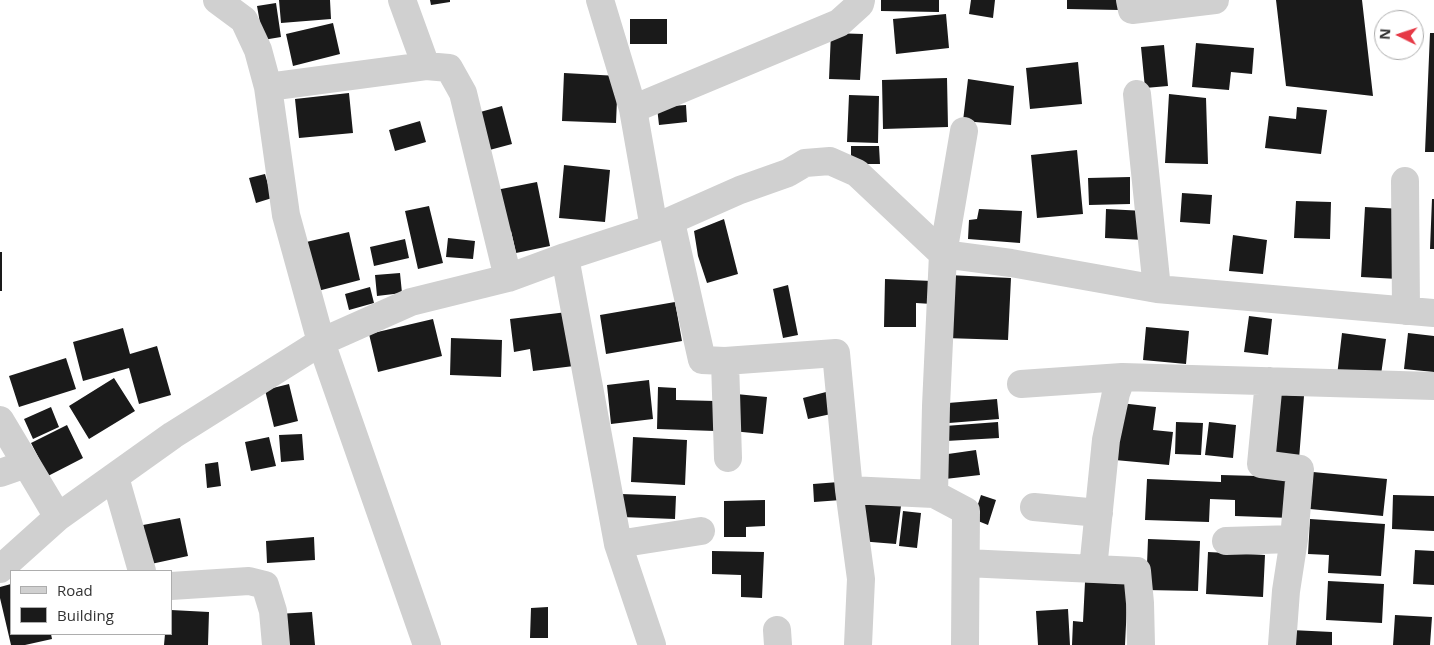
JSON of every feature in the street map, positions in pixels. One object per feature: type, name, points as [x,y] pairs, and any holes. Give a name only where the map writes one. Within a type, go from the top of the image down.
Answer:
[{"type":"street","points":[[217,0],[244,20],[258,50],[268,88],[286,215],[321,342],[427,645]]},
{"type":"street","points":[[402,0],[426,66]]},
{"type":"street","points":[[600,0],[633,109],[663,225],[702,360],[725,361],[836,353],[848,490],[861,579],[858,645]]},
{"type":"street","points":[[633,109],[839,23],[860,4],[861,0]]},
{"type":"street","points":[[1130,0],[1132,10],[1215,0]]},
{"type":"street","points":[[268,88],[426,66],[449,68],[463,93],[508,278]]},
{"type":"street","points":[[1137,94],[1157,289]]},
{"type":"street","points":[[934,494],[943,254],[964,131]]},
{"type":"street","points":[[0,569],[58,517],[173,435],[321,342],[411,302],[508,278],[663,225],[740,190],[788,173],[805,162],[830,161],[857,173],[943,254],[1011,263],[1157,289],[1434,313]]},
{"type":"street","points":[[1405,181],[1406,311]]},
{"type":"street","points":[[565,257],[618,544],[652,645]]},
{"type":"street","points":[[725,361],[728,458]]},
{"type":"street","points":[[1093,569],[1106,440],[1116,393],[1122,377]]},
{"type":"street","points":[[1021,384],[1122,377],[1434,386]]},
{"type":"street","points":[[1269,381],[1261,464],[1300,469],[1294,539],[1286,591],[1282,645]]},
{"type":"street","points":[[0,420],[58,517]]},
{"type":"street","points":[[0,473],[26,464]]},
{"type":"street","points":[[115,477],[142,570]]},
{"type":"street","points":[[848,490],[934,494],[966,511],[965,645]]},
{"type":"street","points":[[1034,507],[1099,513]]},
{"type":"street","points":[[618,544],[701,531]]},
{"type":"street","points":[[1226,541],[1294,539]]},
{"type":"street","points":[[966,563],[1137,571],[1141,645]]},
{"type":"street","points":[[172,586],[249,581],[265,585],[273,611],[276,645]]},
{"type":"building","points":[[279,0],[330,0],[331,19],[281,23]]},
{"type":"building","points":[[430,0],[450,0],[450,2],[431,5]]},
{"type":"building","points":[[881,0],[939,0],[939,12],[881,11]]},
{"type":"building","points":[[971,0],[995,0],[993,18],[969,14]]},
{"type":"building","points":[[1067,0],[1120,0],[1119,10],[1067,9]]},
{"type":"building","points":[[1276,0],[1362,0],[1373,96],[1286,86]]},
{"type":"building","points":[[276,3],[281,37],[263,40],[257,6]]},
{"type":"building","points":[[946,14],[949,48],[896,54],[893,19]]},
{"type":"building","points":[[630,19],[667,19],[667,44],[630,44]]},
{"type":"building","points":[[333,23],[340,54],[293,66],[286,34]]},
{"type":"building","points":[[831,33],[863,34],[860,80],[829,79]]},
{"type":"building","points":[[1430,33],[1434,33],[1434,152],[1425,152]]},
{"type":"building","points":[[1196,43],[1254,48],[1252,74],[1231,72],[1229,90],[1192,87]]},
{"type":"building","points":[[1164,45],[1168,86],[1145,88],[1141,47]]},
{"type":"building","points":[[1078,62],[1082,104],[1030,109],[1026,68]]},
{"type":"building","points":[[564,73],[618,76],[616,123],[562,121]]},
{"type":"building","points":[[947,78],[948,127],[883,129],[882,80]]},
{"type":"building","points":[[968,79],[1014,86],[1011,125],[963,121]]},
{"type":"building","points":[[349,93],[353,133],[299,138],[295,99]]},
{"type":"building","points":[[1169,94],[1206,98],[1208,164],[1165,163]]},
{"type":"building","points":[[849,95],[879,96],[878,143],[847,142]]},
{"type":"building","points":[[686,105],[687,122],[659,125],[657,107]]},
{"type":"building","points":[[502,106],[512,144],[482,152],[473,114]]},
{"type":"building","points":[[1297,107],[1327,110],[1321,154],[1265,148],[1269,116],[1296,119]]},
{"type":"building","points":[[420,121],[426,142],[395,151],[389,130]]},
{"type":"building","points":[[851,146],[879,146],[880,164],[851,164]]},
{"type":"building","points":[[1077,150],[1083,214],[1037,218],[1031,155]]},
{"type":"building","points":[[564,165],[610,170],[605,222],[559,218]]},
{"type":"building","points":[[265,174],[272,198],[256,203],[249,178]]},
{"type":"building","points":[[1130,177],[1130,204],[1089,205],[1088,178]]},
{"type":"building","points":[[537,182],[550,246],[516,253],[511,231],[505,232],[496,190]]},
{"type":"building","points":[[1182,193],[1212,195],[1210,224],[1180,222]]},
{"type":"building","points":[[1432,199],[1434,199],[1434,249],[1430,249]]},
{"type":"building","points":[[1296,201],[1331,202],[1330,239],[1294,238]]},
{"type":"building","points":[[429,206],[443,263],[418,269],[405,211]]},
{"type":"building","points":[[1365,207],[1402,209],[1398,279],[1361,277]]},
{"type":"building","points":[[979,209],[1022,211],[1020,243],[968,239],[969,220],[977,219]]},
{"type":"building","points":[[1106,209],[1145,211],[1144,240],[1105,238]]},
{"type":"building","points":[[724,219],[738,274],[707,283],[698,256],[694,231]]},
{"type":"building","points":[[349,232],[360,280],[314,292],[302,243]]},
{"type":"building","points":[[1233,235],[1267,240],[1263,274],[1229,271]]},
{"type":"building","points":[[448,238],[475,241],[473,259],[446,257]]},
{"type":"building","points":[[405,239],[409,258],[374,266],[370,247]]},
{"type":"building","points":[[0,252],[2,252],[2,291],[0,291]]},
{"type":"building","points":[[400,273],[402,293],[377,296],[375,275]]},
{"type":"building","points":[[948,275],[1011,278],[1008,340],[945,338]]},
{"type":"building","points":[[885,279],[932,281],[932,304],[916,303],[916,327],[884,327]]},
{"type":"building","points":[[788,285],[798,335],[783,338],[773,289]]},
{"type":"building","points":[[370,287],[374,303],[349,310],[345,294]]},
{"type":"building","points":[[675,302],[682,341],[606,354],[600,315]]},
{"type":"building","points":[[567,312],[574,366],[533,371],[530,349],[514,352],[510,319]]},
{"type":"building","points":[[1249,316],[1272,319],[1268,355],[1244,352]]},
{"type":"building","points":[[433,319],[442,356],[378,372],[369,334]]},
{"type":"building","points":[[1146,327],[1189,331],[1186,364],[1143,360]]},
{"type":"building","points":[[123,328],[130,354],[157,346],[171,395],[139,404],[129,368],[83,381],[73,342]]},
{"type":"building","points":[[1342,333],[1386,339],[1380,382],[1337,376]]},
{"type":"building","points":[[1408,333],[1434,336],[1434,372],[1404,369]]},
{"type":"building","points":[[451,338],[502,340],[501,377],[450,375]]},
{"type":"building","points":[[66,358],[76,389],[19,407],[9,376]]},
{"type":"building","points":[[114,378],[135,411],[89,439],[69,406]]},
{"type":"building","points":[[649,380],[653,419],[611,424],[607,385]]},
{"type":"building","points":[[289,384],[298,421],[274,427],[265,390]]},
{"type":"building","points":[[658,387],[676,388],[676,400],[715,401],[715,431],[657,429]]},
{"type":"building","points":[[826,392],[831,414],[808,419],[803,398]]},
{"type":"building","points":[[736,394],[767,397],[763,434],[732,431]]},
{"type":"building","points":[[1270,394],[1304,396],[1299,459],[1266,457]]},
{"type":"building","points":[[997,399],[999,419],[949,423],[948,403]]},
{"type":"building","points":[[1120,403],[1156,407],[1153,430],[1173,432],[1169,465],[1115,460]]},
{"type":"building","points":[[51,407],[59,427],[33,439],[24,419]]},
{"type":"building","points":[[998,422],[999,438],[946,441],[945,426]]},
{"type":"building","points":[[1176,422],[1203,423],[1201,455],[1175,454]]},
{"type":"building","points":[[1209,422],[1236,425],[1233,458],[1205,455]]},
{"type":"building","points":[[67,425],[83,458],[48,476],[31,443]]},
{"type":"building","points":[[302,434],[304,460],[281,462],[279,435]]},
{"type":"building","points":[[269,437],[276,466],[251,471],[245,442]]},
{"type":"building","points":[[633,437],[687,440],[685,485],[631,482]]},
{"type":"building","points":[[976,450],[980,475],[945,479],[941,455]]},
{"type":"building","points":[[218,462],[221,486],[207,488],[205,464]]},
{"type":"building","points":[[1313,472],[1387,479],[1383,516],[1310,509]]},
{"type":"building","points":[[1221,475],[1292,477],[1291,518],[1235,516],[1235,500],[1210,499],[1209,522],[1145,520],[1147,479],[1221,482]]},
{"type":"building","points":[[839,482],[841,500],[814,502],[813,484]]},
{"type":"building","points":[[621,494],[676,496],[675,519],[621,517]]},
{"type":"building","points":[[981,495],[996,500],[988,525],[973,519]]},
{"type":"building","points":[[1393,495],[1434,496],[1434,531],[1392,529]]},
{"type":"building","points":[[765,500],[765,526],[746,527],[746,537],[724,537],[724,501]]},
{"type":"building","points":[[863,502],[901,506],[896,544],[859,541]]},
{"type":"building","points":[[903,511],[921,513],[917,548],[899,546]]},
{"type":"building","points":[[180,518],[188,556],[151,564],[143,525]]},
{"type":"building","points":[[1310,519],[1385,524],[1381,576],[1328,573],[1329,555],[1308,554]]},
{"type":"building","points":[[314,537],[315,560],[267,563],[266,541]]},
{"type":"building","points":[[1148,539],[1200,541],[1198,591],[1146,590]]},
{"type":"building","points":[[1415,550],[1434,551],[1434,585],[1413,584]]},
{"type":"building","points":[[712,551],[764,552],[762,598],[741,597],[741,575],[712,574]]},
{"type":"building","points":[[1208,552],[1265,555],[1263,597],[1206,594]]},
{"type":"building","points":[[1328,581],[1384,584],[1382,623],[1326,620]]},
{"type":"building","points":[[1085,582],[1128,584],[1125,645],[1072,645],[1073,621],[1083,622]]},
{"type":"building","points":[[10,584],[10,635],[51,635],[52,639],[25,645],[11,645],[0,598],[0,587]]},
{"type":"building","points":[[548,607],[548,638],[530,638],[531,608]]},
{"type":"building","points":[[1068,609],[1070,645],[1038,645],[1036,611]]},
{"type":"building","points":[[172,610],[209,612],[208,645],[164,645],[165,635],[172,635]]},
{"type":"building","points":[[312,612],[315,645],[280,645],[277,614]]},
{"type":"building","points":[[1395,615],[1432,617],[1430,645],[1393,645]]},
{"type":"building","points":[[1291,630],[1332,632],[1332,645],[1290,645]]}]
